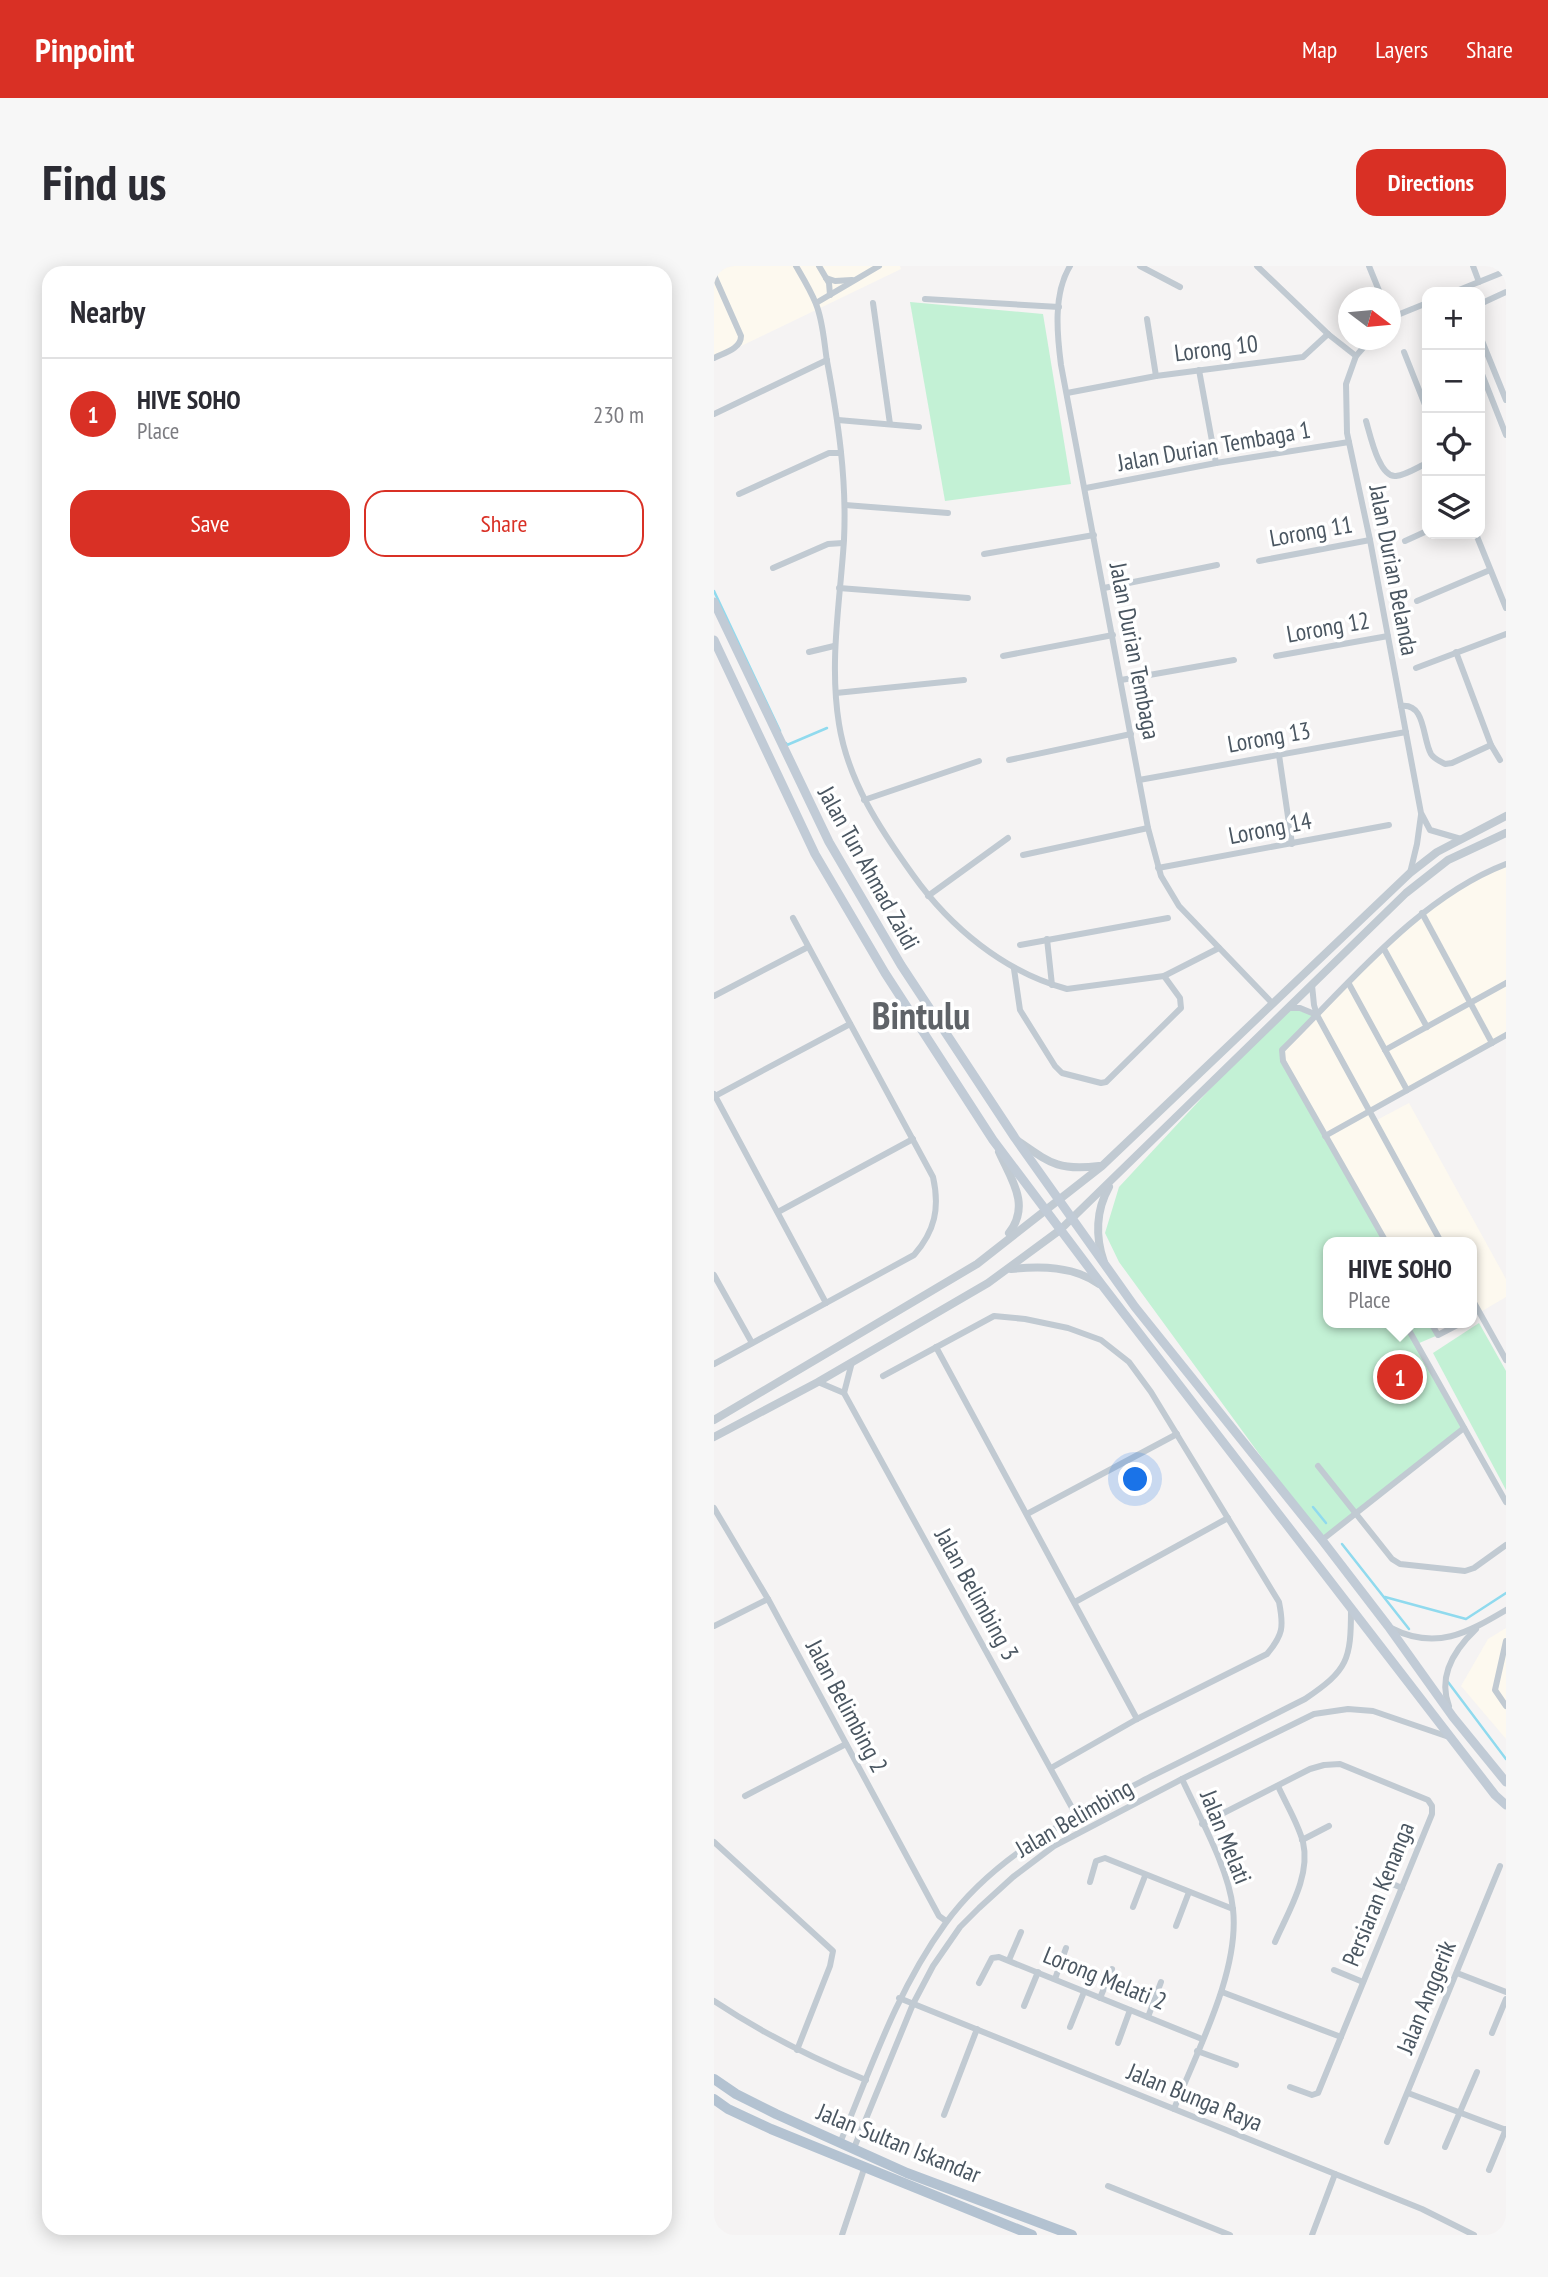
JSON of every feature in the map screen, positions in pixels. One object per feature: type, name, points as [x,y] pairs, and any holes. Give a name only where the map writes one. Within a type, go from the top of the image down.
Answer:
[{"type":"main road","name":"Jalan Tun Ahmad Zaidi","points":[[714,602],[829,842],[901,965],[1015,1138],[1107,1270],[1322,1540],[1388,1626],[1452,1717],[1506,1782]]},
{"type":"main road","name":"Jalan Tun Ahmad Zaidi","points":[[714,640],[815,854],[886,973],[993,1140],[1351,1609],[1506,1805]]},
{"type":"main road","name":"Jalan Sultan Iskandar","points":[[714,2079],[736,2094],[906,2173],[1072,2235]]},
{"type":"main road","name":"Jalan Sultan Iskandar","points":[[714,2099],[760,2124],[1004,2230],[1032,2235]]},
{"type":"street","points":[[796,266],[816,303],[838,420],[845,505],[834,646],[839,726],[864,800],[884,835],[928,896],[953,922],[1014,969],[1052,985],[1067,989],[1164,976],[1219,948]]},
{"type":"street","points":[[818,266],[829,283],[830,295]]},
{"type":"street","points":[[816,303],[879,266]]},
{"type":"street","name":"Jalan Durian Tembaga","points":[[1070,266],[1059,307],[1057,337],[1148,828],[1158,868],[1180,906],[1273,1004]]},
{"type":"street","points":[[1140,266],[1180,287]]},
{"type":"street","points":[[1257,266],[1328,334],[1356,356]]},
{"type":"street","points":[[1369,266],[1378,287]]},
{"type":"street","points":[[1473,266],[1479,282]]},
{"type":"street","points":[[1466,287],[1506,271]]},
{"type":"street","points":[[714,275],[741,336],[738,346],[714,358]]},
{"type":"street","points":[[826,278],[854,280]]},
{"type":"street","points":[[1485,302],[1506,292]]},
{"type":"street","points":[[925,299],[1059,307]]},
{"type":"street","points":[[873,303],[890,424]]},
{"type":"street","points":[[1401,314],[1422,305]]},
{"type":"street","points":[[1147,319],[1156,376]]},
{"type":"street","name":"Lorong 10","points":[[1067,393],[1156,376],[1303,357],[1328,334]]},
{"type":"street","name":"Jalan Durian Belanda","points":[[1361,350],[1356,356],[1346,384],[1349,442],[1421,813]]},
{"type":"street","points":[[1484,350],[1506,400]]},
{"type":"street","points":[[1404,352],[1422,397]]},
{"type":"street","points":[[714,414],[827,360]]},
{"type":"street","points":[[1199,370],[1216,463]]},
{"type":"street","points":[[1485,381],[1506,435]]},
{"type":"street","points":[[1485,393],[1489,391]]},
{"type":"street","points":[[838,420],[919,426]]},
{"type":"street","points":[[1366,421],[1384,471],[1396,476],[1422,465]]},
{"type":"street","name":"Jalan Durian Tembaga 1","points":[[1086,488],[1216,463],[1349,442]]},
{"type":"street","points":[[739,494],[829,453],[841,453]]},
{"type":"street","points":[[845,505],[948,513]]},
{"type":"street","points":[[1405,541],[1422,533]]},
{"type":"street","points":[[984,554],[1094,535]]},
{"type":"street","points":[[1478,539],[1506,608]]},
{"type":"street","name":"Lorong 11","points":[[1259,561],[1370,540]]},
{"type":"street","points":[[773,568],[828,544],[843,543]]},
{"type":"street","points":[[1104,588],[1217,565]]},
{"type":"street","points":[[1417,601],[1490,570]]},
{"type":"street","points":[[839,589],[968,598]]},
{"type":"street","points":[[1416,668],[1506,634]]},
{"type":"street","points":[[1003,656],[1113,635]]},
{"type":"street","name":"Lorong 12","points":[[1276,656],[1388,636]]},
{"type":"street","points":[[808,652],[834,646]]},
{"type":"street","points":[[1456,652],[1500,760]]},
{"type":"street","points":[[1121,680],[1234,660]]},
{"type":"street","points":[[835,693],[964,680]]},
{"type":"street","points":[[1401,706],[1409,705],[1419,714],[1432,755],[1446,764],[1492,745]]},
{"type":"street","name":"Lorong 13","points":[[1139,780],[1406,732]]},
{"type":"street","points":[[1009,760],[1131,734]]},
{"type":"street","points":[[1279,755],[1292,844]]},
{"type":"street","points":[[864,800],[979,761]]},
{"type":"street","points":[[1421,813],[1430,830],[1461,839]]},
{"type":"street","points":[[1410,873],[1421,813]]},
{"type":"street","points":[[714,1420],[977,1264],[1102,1166],[1410,873],[1437,852],[1506,816]]},
{"type":"street","name":"Lorong 14","points":[[1158,868],[1389,825]]},
{"type":"street","points":[[1023,855],[1148,828]]},
{"type":"street","points":[[714,1437],[818,1382],[1008,1270],[1072,1220],[1405,893],[1448,860],[1502,834],[1506,840]]},
{"type":"street","points":[[928,896],[1008,838]]},
{"type":"street","points":[[1383,1237],[1283,1060],[1282,1050],[1422,913],[1463,884],[1506,864]]},
{"type":"street","points":[[1422,913],[1492,1043]]},
{"type":"street","points":[[714,1364],[915,1255],[927,1240],[936,1218],[937,1195],[933,1177],[793,918]]},
{"type":"street","points":[[1020,945],[1168,918]]},
{"type":"street","points":[[1047,939],[1052,985]]},
{"type":"street","points":[[714,996],[808,947]]},
{"type":"street","points":[[1384,949],[1427,1027]]},
{"type":"street","points":[[1014,969],[1020,1010],[1055,1066],[1062,1073],[1101,1083],[1106,1082],[1181,1008],[1180,998],[1164,976]]},
{"type":"street","points":[[1385,1050],[1506,983]]},
{"type":"street","points":[[1349,984],[1407,1090]]},
{"type":"street","points":[[1312,985],[1317,1015],[1438,1237]]},
{"type":"street","points":[[1288,1008],[1300,1008],[1317,1015]]},
{"type":"street","points":[[826,1303],[715,1095],[850,1024]]},
{"type":"street","points":[[1325,1136],[1506,1035]]},
{"type":"street","points":[[1015,1138],[1055,1165],[1074,1169],[1102,1166]]},
{"type":"street","points":[[778,1212],[913,1139]]},
{"type":"street","points":[[993,1140],[1017,1187],[1019,1203],[1017,1223],[999,1247]]},
{"type":"street","points":[[1107,1270],[1097,1234],[1100,1210],[1107,1189],[1119,1174]]},
{"type":"street","points":[[1008,1270],[1034,1267],[1068,1270],[1090,1277],[1102,1285]]},
{"type":"street","points":[[714,1275],[752,1343]]},
{"type":"street","points":[[1477,1309],[1506,1360]]},
{"type":"street","points":[[883,1376],[994,1316],[1069,1328],[1101,1340],[1129,1362],[1151,1392],[1279,1602],[1283,1622],[1278,1640],[1267,1654],[1137,1719],[1051,1768]]},
{"type":"street","points":[[1408,1328],[1506,1502]]},
{"type":"street","points":[[1434,1328],[1438,1335],[1451,1328]]},
{"type":"street","points":[[936,1348],[1137,1719]]},
{"type":"street","points":[[818,1382],[844,1393],[852,1362]]},
{"type":"street","name":"Jalan Belimbing 3","points":[[844,1393],[1076,1815]]},
{"type":"street","points":[[1322,1540],[1464,1428]]},
{"type":"street","points":[[1027,1514],[1177,1434]]},
{"type":"street","points":[[1318,1466],[1392,1559],[1400,1564],[1465,1571],[1474,1568],[1506,1545]]},
{"type":"street","name":"Jalan Belimbing 2","points":[[714,1508],[768,1599],[939,1916],[946,1921]]},
{"type":"street","points":[[1075,1602],[1227,1518]]},
{"type":"street","points":[[714,1626],[768,1599]]},
{"type":"street","name":"Jalan Belimbing","points":[[840,2143],[899,1998],[946,1921],[1008,1860],[1076,1815],[1306,1699],[1325,1686],[1336,1677],[1345,1662],[1351,1643],[1351,1609]]},
{"type":"street","points":[[1388,1626],[1405,1635],[1442,1639],[1480,1625],[1506,1610]]},
{"type":"street","points":[[1452,1717],[1445,1696],[1448,1666],[1460,1644],[1480,1625]]},
{"type":"street","points":[[1506,1641],[1495,1690],[1506,1706]]},
{"type":"street","name":"Jalan Belimbing","points":[[854,2148],[913,2004],[933,1966],[960,1927],[1013,1877],[1054,1846],[1314,1714],[1348,1709],[1373,1711],[1451,1737]]},
{"type":"street","points":[[745,1796],[846,1744]]},
{"type":"street","name":"Persiaran Kenanga","points":[[1202,1824],[1310,1769],[1324,1765],[1340,1764],[1428,1800],[1432,1806],[1432,1814],[1318,2093],[1312,2095],[1290,2087]]},
{"type":"street","name":"Jalan Melati","points":[[1174,2109],[1222,1992],[1231,1956],[1233,1909],[1222,1867],[1182,1779]]},
{"type":"street","points":[[1275,1942],[1302,1876],[1304,1850],[1278,1786]]},
{"type":"street","points":[[1302,1840],[1329,1826]]},
{"type":"street","points":[[714,1842],[833,1951],[830,1966],[797,2050]]},
{"type":"street","points":[[1090,1882],[1096,1861],[1105,1858],[1233,1909]]},
{"type":"street","name":"Jalan Anggerik","points":[[1387,2142],[1500,1866]]},
{"type":"street","points":[[1133,1907],[1146,1876]]},
{"type":"street","points":[[1376,1877],[1402,1888]]},
{"type":"street","points":[[1176,1926],[1189,1892]]},
{"type":"street","points":[[1009,1960],[1021,1932]]},
{"type":"street","points":[[1055,1979],[1066,1948]]},
{"type":"street","name":"Lorong Melati 2","points":[[979,1983],[992,1958],[1009,1960],[1202,2039]]},
{"type":"street","points":[[1100,1998],[1112,1969]]},
{"type":"street","points":[[1334,1970],[1363,1982]]},
{"type":"street","points":[[1024,2006],[1038,1972]]},
{"type":"street","points":[[1457,1973],[1506,1992]]},
{"type":"street","points":[[1147,2017],[1161,1982]]},
{"type":"street","points":[[1070,2027],[1084,1992]]},
{"type":"street","points":[[1222,1992],[1341,2038]]},
{"type":"street","name":"Jalan Bunga Raya","points":[[899,1998],[1335,2174],[1474,2235]]},
{"type":"street","points":[[1492,2033],[1506,1999]]},
{"type":"street","points":[[714,2001],[754,2028],[866,2080]]},
{"type":"street","points":[[1118,2043],[1130,2010]]},
{"type":"street","points":[[944,2115],[977,2029]]},
{"type":"street","points":[[1197,2051],[1236,2065]]},
{"type":"street","points":[[1445,2147],[1477,2072]]},
{"type":"street","points":[[1408,2093],[1506,2130],[1489,2170]]},
{"type":"street","points":[[842,2235],[864,2169]]},
{"type":"street","points":[[1312,2235],[1335,2174]]},
{"type":"street","points":[[1108,2186],[1230,2235]]},
{"type":"shaded area","points":[[714,266],[900,266],[901,269],[714,359]]},
{"type":"shaded area","points":[[1506,866],[1506,1035],[1370,1111],[1375,1121],[1409,1103],[1506,1279],[1506,1297],[1477,1314],[1477,1237],[1383,1237],[1283,1061],[1282,1050],[1419,915],[1484,872]]},
{"type":"shaded area","points":[[1506,1628],[1506,1739],[1461,1686],[1488,1639]]},
{"type":"green space","points":[[910,302],[1043,314],[1071,484],[945,501]]},
{"type":"green space","points":[[1288,1008],[1317,1015],[1282,1054],[1383,1237],[1323,1237],[1323,1328],[1434,1328],[1438,1335],[1417,1344],[1464,1428],[1322,1540],[1119,1262],[1105,1233],[1119,1187]]},
{"type":"green space","points":[[1479,1323],[1506,1371],[1506,1490],[1433,1353],[1471,1328],[1477,1328]]},
{"type":"waterway","points":[[714,591],[780,731]]},
{"type":"waterway","points":[[786,743],[787,745],[827,728]]},
{"type":"waterway","points":[[1313,1507],[1326,1523]]},
{"type":"waterway","points":[[1342,1544],[1409,1629]]},
{"type":"waterway","points":[[1385,1597],[1466,1619],[1506,1593]]},
{"type":"waterway","points":[[1448,1682],[1506,1759]]},
{"type":"place","name":"HIVE SOHO","points":[[1400,1377]]},
{"type":"district","name":"Bintulu","points":[[921,1014]]}]
